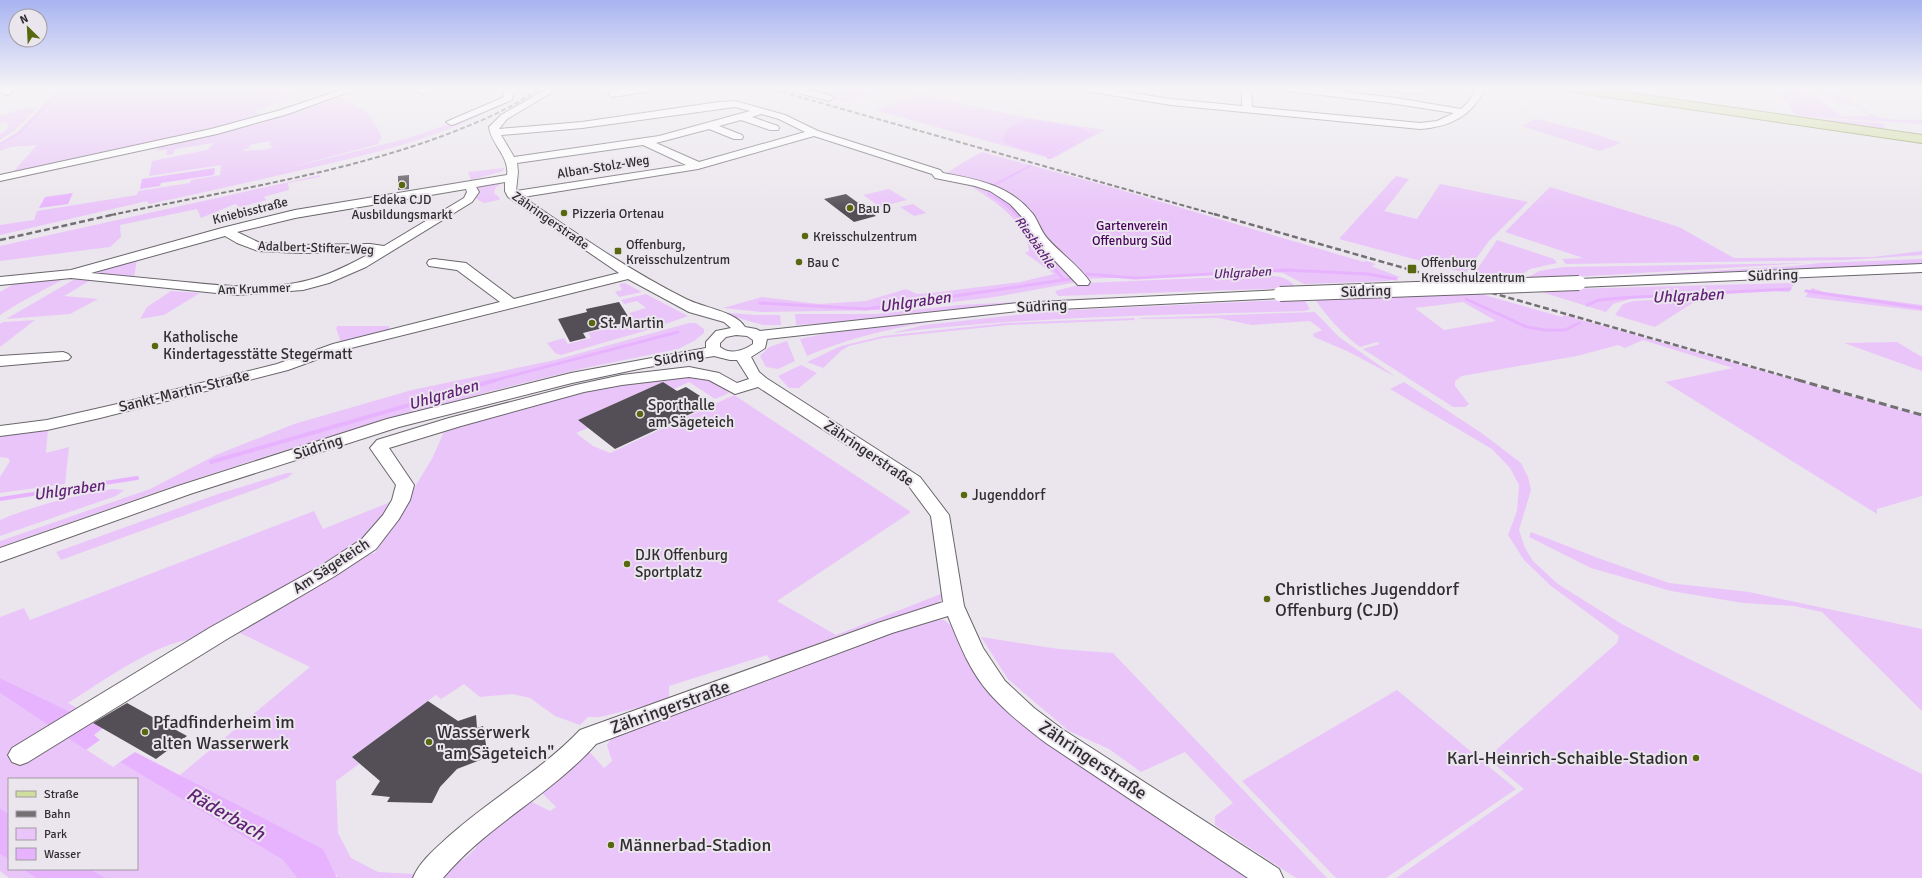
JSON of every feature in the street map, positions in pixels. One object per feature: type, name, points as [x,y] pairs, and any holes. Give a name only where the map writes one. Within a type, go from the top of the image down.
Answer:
[{"type":"main road","points":[[1853,129],[1922,139]]},
{"type":"street","points":[[0,178],[155,146],[223,129]]},
{"type":"street","points":[[494,129],[494,133],[511,161],[660,139],[695,129]]},
{"type":"street","points":[[494,133],[535,129]]},
{"type":"street","points":[[719,129],[738,137]]},
{"type":"street","points":[[806,129],[814,133],[936,172],[940,176],[978,183],[994,189],[1014,202],[1028,216],[1041,239],[1083,282]]},
{"type":"street","name":"Alban-Stolz-Weg","points":[[512,195],[698,166],[814,133]]},
{"type":"street","points":[[644,141],[698,166]]},
{"type":"street","name":"Zähringerstraße","points":[[511,161],[513,171],[509,190],[512,195],[629,275],[694,309],[729,319],[735,323],[740,330]]},
{"type":"street","name":"Kniebisstraße","points":[[0,281],[72,274],[226,231],[302,212],[511,178]]},
{"type":"street","name":"Am Krummer","points":[[72,274],[76,276],[213,289],[269,290],[323,281],[366,261],[379,249],[468,200],[473,192],[469,184]]},
{"type":"street","name":"Adalbert-Stifter-Weg","points":[[226,231],[241,240],[258,247],[299,249],[379,249]]},
{"type":"street","points":[[434,263],[461,266],[491,286],[507,299],[508,304]]},
{"type":"street","name":"Südring","points":[[760,339],[909,318],[1019,307],[1280,294],[1922,268]]},
{"type":"street","name":"Sankt-Martin-Straße","points":[[0,431],[19,429],[75,418],[173,394],[288,365],[316,357],[338,347],[629,275]]},
{"type":"street","name":"Zähringerstraße","points":[[694,309],[701,316],[716,322],[722,329],[716,343]]},
{"type":"street","points":[[716,343],[725,355],[742,354],[756,348],[760,339],[750,332],[740,330]]},
{"type":"street","name":"Südring","points":[[0,555],[184,490],[393,423],[499,395],[643,363],[716,343],[740,330]]},
{"type":"street","name":"Zähringerstraße","points":[[742,354],[752,374],[760,381],[914,481],[940,515],[954,606],[973,651],[997,687],[1026,715],[1054,736],[1270,878]]},
{"type":"street","points":[[0,361],[64,357]]},
{"type":"street","name":"Am Sägeteich","points":[[20,755],[219,633],[328,571],[370,544],[390,519],[398,506],[405,485],[379,448],[383,444],[455,422],[582,388],[622,380],[689,372],[714,376],[735,389],[760,381]]},
{"type":"street","name":"Zähringerstraße","points":[[426,878],[438,862],[504,807],[578,749],[588,737],[885,628],[954,606]]},
{"type":"green space","points":[[7,129],[16,129],[0,140],[0,134]]},
{"type":"green space","points":[[25,129],[207,129],[12,173],[37,145],[11,147],[0,151],[0,145],[20,134]]},
{"type":"green space","points":[[232,129],[377,129],[382,137],[378,144],[281,170],[409,138],[434,129],[448,129],[404,144],[273,177],[149,204],[147,201],[0,235],[0,225],[34,220],[37,211],[137,195],[138,191],[190,183],[191,180],[220,175],[221,165],[149,176],[152,161],[207,150],[214,143],[175,149],[173,154],[166,155],[167,149],[157,151],[158,148]],"holes":[[[271,141],[269,145],[273,146],[270,149],[242,151],[250,147],[249,145]]]},
{"type":"green space","points":[[944,129],[1105,130],[1052,159]]},
{"type":"green space","points":[[1531,129],[1577,129],[1621,143],[1600,151]]},
{"type":"green space","points":[[1872,129],[1886,129],[1922,135],[1922,137]]},
{"type":"green space","name":"Gartenverein Offenburg Süd","points":[[982,152],[1104,185],[1364,262],[1366,261],[1376,264],[1371,266],[1400,277],[1388,281],[1304,284],[1283,273],[1269,272],[1084,279],[996,188],[989,184],[944,175]]},
{"type":"green space","points":[[504,168],[503,171],[471,180],[468,172]]},
{"type":"green space","points":[[320,175],[320,177],[288,183],[289,190],[263,197],[267,200],[240,207],[235,204],[201,218],[197,209],[120,225],[121,237],[110,247],[0,261],[0,246]]},
{"type":"green space","points":[[1396,176],[1409,179],[1384,211],[1417,219],[1440,184],[1528,202],[1488,242],[1466,273],[1339,239]]},
{"type":"green space","points":[[499,183],[500,185],[496,187],[494,193],[500,198],[499,200],[484,203],[475,198],[479,194],[477,186]]},
{"type":"green space","points":[[966,183],[987,189],[1014,205],[1077,282],[995,297],[886,310],[761,312],[723,308],[762,297],[819,304],[866,301],[906,289],[917,294],[931,293],[1020,282],[1054,274],[1025,253],[1029,251],[1026,239],[1014,219],[996,203]]},
{"type":"green space","points":[[1550,187],[1679,227],[1734,258],[1873,257],[1922,251],[1922,255],[1844,260],[1566,264],[1562,259],[1583,258],[1505,232]]},
{"type":"green space","points":[[889,189],[907,200],[880,207],[863,195]]},
{"type":"green space","points":[[913,204],[926,213],[914,216],[900,207]]},
{"type":"green space","points":[[1497,240],[1554,259],[1557,263],[1530,269],[1517,278],[1493,279],[1474,274]]},
{"type":"green space","points":[[137,259],[134,278],[91,274],[89,272]]},
{"type":"green space","points":[[1922,259],[1922,264],[1878,267],[1575,279],[1794,266],[1820,263]]},
{"type":"green space","points":[[1808,263],[1573,277],[1527,278],[1539,271],[1564,267]]},
{"type":"green space","points":[[1249,276],[1281,277],[1287,279],[1296,288],[1058,296],[1055,291],[1086,283]]},
{"type":"green space","points":[[66,278],[0,315],[0,292],[19,281]]},
{"type":"green space","points":[[75,279],[91,280],[64,296],[98,299],[70,314],[6,319]]},
{"type":"green space","points":[[625,283],[642,292],[619,297],[615,292],[622,290],[619,284]]},
{"type":"green space","points":[[1794,284],[1789,292],[1763,290],[1634,298],[1613,304],[1606,312],[1535,290]]},
{"type":"green space","points":[[1306,287],[1477,293],[1562,317],[1564,315],[1922,416],[1922,496],[1877,509],[1877,514],[1665,382],[1733,368],[1643,340],[1625,348],[1618,345],[1577,356],[1462,376],[1455,381],[1455,386],[1469,404],[1465,407],[1453,407],[1363,349],[1380,344],[1377,342],[1360,347],[1351,340],[1324,312]],"holes":[[[1463,302],[1496,321],[1444,330],[1415,308]]]},
{"type":"green space","points":[[1812,288],[1824,292],[1922,305],[1922,311],[1805,297]]},
{"type":"green space","points":[[171,291],[200,293],[164,315],[140,319],[147,307]]},
{"type":"green space","points":[[646,294],[688,316],[651,329],[561,355],[555,353],[547,343],[564,338],[568,344],[591,338],[588,333],[635,322],[629,313],[646,308],[637,301],[624,304],[621,300]]},
{"type":"green space","points":[[1116,297],[955,309],[829,323],[796,325],[795,314],[876,314],[959,305]]},
{"type":"green space","points":[[1702,297],[1655,327],[1615,315],[1623,304],[1633,301]]},
{"type":"green space","points":[[1304,299],[1310,309],[1305,311],[1098,317],[943,327],[892,333],[924,325],[1053,311]]},
{"type":"green space","points":[[1133,304],[1009,312],[926,322],[845,342],[807,356],[800,339],[824,334],[1001,311]]},
{"type":"green space","points":[[1315,312],[1339,337],[1396,377],[1349,352],[1314,337],[1313,334],[1322,330],[1310,321],[1252,325],[1218,318],[1140,318]]},
{"type":"green space","points":[[724,314],[780,315],[781,325],[763,325]]},
{"type":"green space","points":[[1134,318],[1135,320],[1009,325],[883,338],[849,346],[842,350],[823,368],[807,362],[841,346],[883,336],[1006,323]]},
{"type":"green space","points":[[35,320],[0,347],[0,324],[3,322]]},
{"type":"green space","points":[[689,323],[696,323],[704,329],[704,333],[694,341],[678,349],[585,368],[492,391],[377,423],[282,451],[171,487],[0,547],[0,541],[150,489],[216,455],[294,424],[412,390],[555,360]]},
{"type":"green space","points":[[338,326],[389,326],[389,330],[341,343],[336,328]]},
{"type":"green space","points":[[787,341],[795,361],[778,369],[766,367],[760,356],[769,347]]},
{"type":"green space","points":[[1897,342],[1922,357],[1922,371],[1844,343]]},
{"type":"green space","points":[[801,365],[817,373],[799,388],[789,388],[778,376]]},
{"type":"green space","points":[[686,375],[714,380],[729,393],[715,399],[689,382],[674,389],[663,382],[578,420],[588,428],[576,433],[593,446],[610,453],[734,395],[911,512],[777,601],[836,635],[946,592],[939,603],[773,664],[767,655],[669,686],[669,700],[600,717],[588,717],[580,725],[555,716],[530,698],[512,694],[480,697],[464,684],[441,699],[436,695],[352,757],[359,764],[336,781],[338,833],[351,858],[378,872],[415,874],[416,878],[337,878],[337,875],[180,775],[310,667],[234,630],[358,556],[375,553],[433,457],[445,429],[588,390],[638,381]]},
{"type":"green space","name":"Karl-Heinrich-Schaible-Stadion","points":[[1404,382],[1483,434],[1521,463],[1528,477],[1531,490],[1519,530],[1525,548],[1533,561],[1558,584],[1620,623],[1675,652],[1922,774],[1922,878],[1396,878],[1524,789],[1487,758],[1617,643],[1619,636],[1551,586],[1524,560],[1508,535],[1517,511],[1519,485],[1510,468],[1492,449],[1390,389]]},
{"type":"green space","points":[[48,429],[46,453],[69,447],[65,484],[0,493],[0,477],[10,461],[8,458],[0,457],[0,437]]},
{"type":"green space","points":[[287,473],[293,473],[287,478],[61,560],[56,552],[218,494]]},
{"type":"green space","points":[[112,489],[124,490],[116,496],[0,536],[0,520],[55,502]]},
{"type":"green space","points":[[397,496],[362,545],[190,640],[161,648],[111,676],[68,703],[81,710],[74,715],[0,678],[0,617],[24,608],[30,620],[314,511],[323,529],[388,503]]},
{"type":"green space","points":[[1531,532],[1669,583],[1749,592],[1922,629],[1922,711],[1822,612],[1794,606],[1743,603],[1671,591],[1591,568],[1529,537]]},
{"type":"green space","points":[[934,619],[944,620],[953,627],[965,655],[985,686],[1256,878],[434,878],[444,868],[464,859],[475,849],[489,826],[521,802],[532,802],[550,811],[556,807],[538,789],[585,747],[604,768],[612,761],[607,745],[613,736],[740,685]]},
{"type":"green space","points":[[981,637],[1059,649],[1113,653],[1327,878],[1296,878],[1215,825],[1215,816],[1233,803],[1185,752],[1141,772],[1109,749],[1069,731],[1008,679]]},
{"type":"green space","points":[[1397,690],[1516,789],[1386,878],[1336,878],[1242,781]]},
{"type":"green space","points":[[0,693],[113,767],[120,762],[283,860],[297,878],[106,878],[92,870],[138,870],[138,778],[8,778],[8,813],[0,808]]},
{"type":"green space","points":[[0,854],[8,859],[8,870],[24,870],[36,878],[9,878],[0,871]]},
{"type":"water","points":[[21,129],[25,129],[20,134],[0,145],[0,143]]},
{"type":"water","points":[[1009,129],[1083,129],[1089,133],[1047,156],[1014,147],[1003,141],[1006,132]]},
{"type":"water","points":[[215,168],[214,175],[161,183],[160,186],[140,189],[142,179]]},
{"type":"water","points":[[73,193],[68,204],[39,208],[45,197]]},
{"type":"water","points":[[0,678],[103,728],[94,735],[100,740],[86,750],[0,693]]},
{"type":"water","name":"Räderbach","points":[[135,752],[323,849],[337,878],[297,878],[283,860],[120,762]]},
{"type":"water","points":[[0,808],[8,813],[8,859],[0,854]]},
{"type":"water","points":[[24,870],[92,870],[106,878],[36,878]]},
{"type":"building","name":"Edeka CJD Ausbildungsmarkt","points":[[409,175],[409,189],[398,190],[398,176]]},
{"type":"building","name":"Bau D","points":[[846,194],[876,216],[854,222],[824,199]]},
{"type":"building","name":"St. Martin","points":[[619,302],[631,321],[583,333],[586,338],[570,342],[558,319],[587,312],[586,309]]},
{"type":"building","name":"Sporthalle am Sägeteich","points":[[663,382],[677,391],[686,387],[708,401],[699,405],[703,408],[615,449],[578,420]]},
{"type":"building","name":"Wasserwerk \"am Sägeteich\"","points":[[428,701],[458,721],[476,715],[477,728],[483,726],[488,757],[457,769],[440,787],[432,803],[387,802],[390,797],[371,795],[380,781],[352,757]]},
{"type":"building","name":"Pfadfinderheim im alten Wasserwerk","points":[[127,703],[187,736],[156,759],[93,723]]},
{"type":"waterway","name":"Riesbächle","points":[[1048,158],[1093,133]]},
{"type":"waterway","name":"Riesbächle","points":[[994,185],[1030,166]]},
{"type":"waterway","name":"Riesbächle","points":[[989,192],[989,194],[1004,203],[1017,214]]},
{"type":"waterway","name":"Riesbächle","points":[[1017,214],[1035,245],[1063,279]]},
{"type":"waterway","name":"Uhlgraben","points":[[1087,274],[1135,278],[1286,270],[1368,274],[1396,279]]},
{"type":"waterway","name":"Uhlgraben","points":[[760,303],[866,309],[1070,279]]},
{"type":"waterway","name":"Uhlgraben","points":[[1587,305],[1599,300],[1620,298],[1790,289]]},
{"type":"waterway","name":"Uhlgraben","points":[[1806,291],[1922,308]]},
{"type":"waterway","name":"Uhlgraben","points":[[1466,299],[1527,327],[1545,330],[1565,330],[1579,323]]},
{"type":"waterway","name":"Uhlgraben","points":[[492,381],[678,332]]},
{"type":"waterway","name":"Uhlgraben","points":[[211,462],[496,380]]},
{"type":"waterway","name":"Uhlgraben","points":[[0,499],[137,478]]},
{"type":"railway","points":[[116,214],[327,170],[412,147],[460,129]]},
{"type":"railway","points":[[913,129],[1217,215]]},
{"type":"railway","points":[[0,240],[116,214]]},
{"type":"railway","points":[[111,215],[116,214]]},
{"type":"railway","points":[[1214,214],[1802,381]]},
{"type":"railway","points":[[1798,380],[1922,415]]},
{"type":"place","name":"Edeka CJD Ausbildungsmarkt","points":[[402,185]]},
{"type":"place","name":"Bau D","points":[[850,208]]},
{"type":"place","name":"Pizzeria Ortenau","points":[[564,213]]},
{"type":"place","name":"Kreisschulzentrum","points":[[805,236]]},
{"type":"place","name":"Offenburg, Kreisschulzentrum","points":[[618,251]]},
{"type":"place","name":"Bau C","points":[[799,262]]},
{"type":"place","name":"Offenburg Kreisschulzentrum","points":[[1412,269]]},
{"type":"place","name":"St. Martin","points":[[592,323]]},
{"type":"place","name":"Katholische Kindertagesstätte Stegermatt","points":[[155,346]]},
{"type":"place","name":"Sporthalle am Sägeteich","points":[[640,414]]},
{"type":"place","name":"Jugenddorf","points":[[964,495]]},
{"type":"place","name":"DJK Offenburg Sportplatz","points":[[627,564]]},
{"type":"place","name":"Christliches Jugenddorf Offenburg (CJD)","points":[[1267,599]]},
{"type":"place","name":"Pfadfinderheim im alten Wasserwerk","points":[[145,732]]},
{"type":"place","name":"Wasserwerk \"am Sägeteich\"","points":[[429,742]]},
{"type":"place","name":"Karl-Heinrich-Schaible-Stadion","points":[[1696,758]]},
{"type":"place","name":"Männerbad-Stadion","points":[[611,845]]}]
